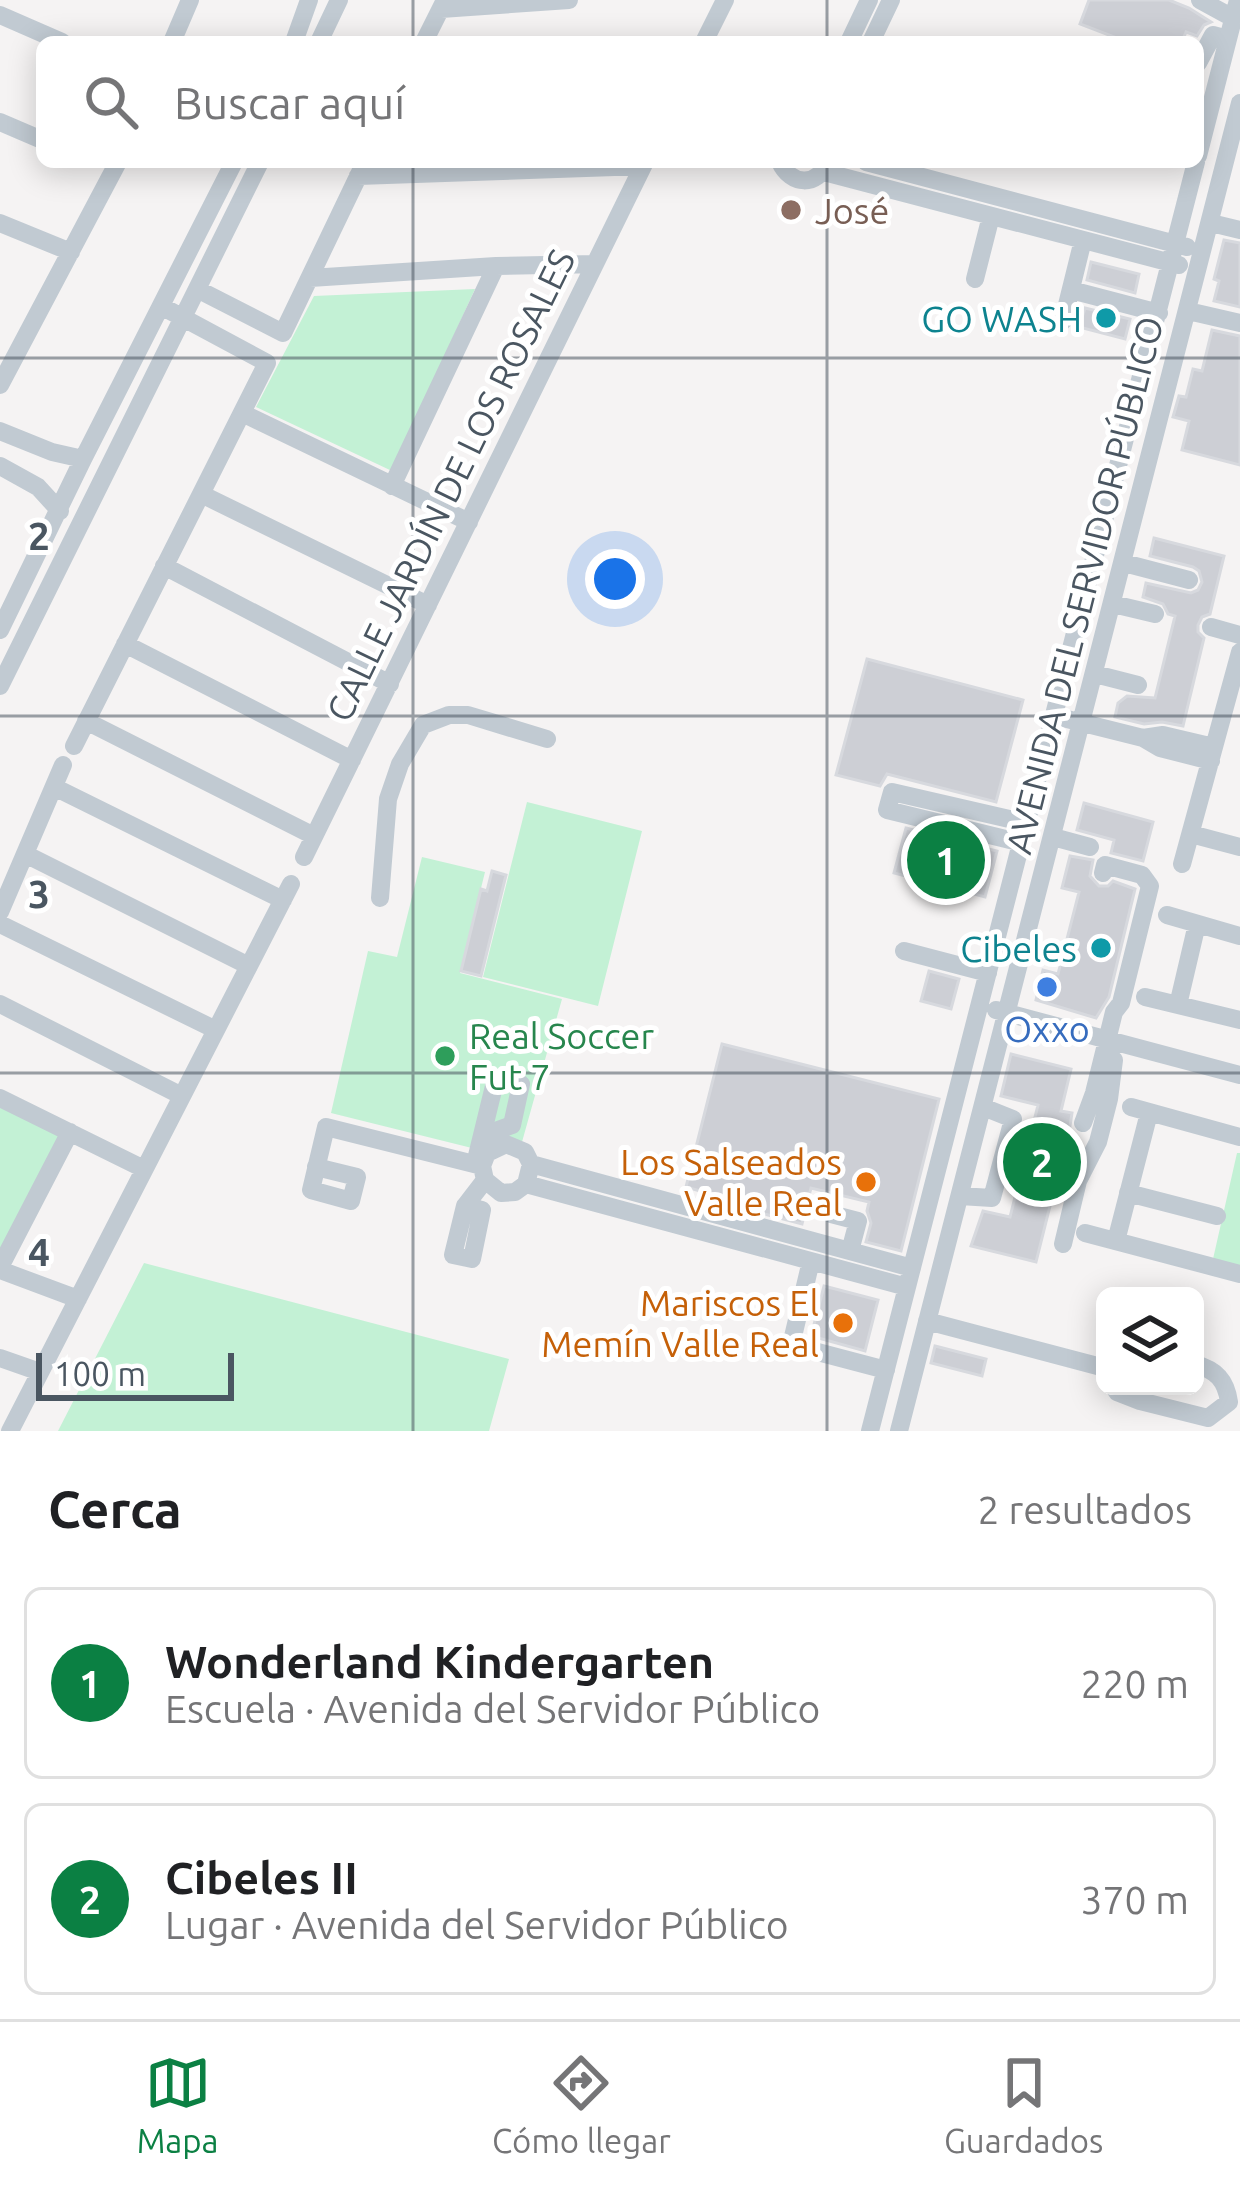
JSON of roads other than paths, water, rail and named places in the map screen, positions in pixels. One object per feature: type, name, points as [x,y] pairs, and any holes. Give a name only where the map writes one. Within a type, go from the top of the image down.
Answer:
[{"type":"street","points":[[175,36],[190,0]]},
{"type":"street","points":[[295,36],[309,0]]},
{"type":"street","points":[[322,36],[339,0]]},
{"type":"street","points":[[427,36],[443,4],[569,0]]},
{"type":"street","points":[[707,36],[725,0]]},
{"type":"street","points":[[851,36],[869,0]]},
{"type":"street","points":[[874,36],[891,0]]},
{"type":"street","points":[[1208,2],[1236,9]]},
{"type":"street","name":"AVENIDA DEL SERVIDOR PÚBLICO","points":[[1206,92],[1236,9]]},
{"type":"street","points":[[0,15],[48,36]]},
{"type":"street","points":[[1204,52],[1213,35],[1228,39]]},
{"type":"street","name":"AVENIDA DEL SERVIDOR PÚBLICO","points":[[899,1431],[1240,103]]},
{"type":"street","points":[[0,122],[36,137]]},
{"type":"street","points":[[0,385],[115,168]]},
{"type":"street","points":[[0,629],[231,168]]},
{"type":"street","points":[[0,686],[257,168]]},
{"type":"street","points":[[197,290],[283,333],[362,169],[418,168]]},
{"type":"street","name":"CALLE JARDÍN DE LOS ROSALES","points":[[304,857],[642,168]]},
{"type":"street","points":[[783,168],[794,180],[815,179],[825,168]]},
{"type":"street","points":[[829,168],[1082,240],[1174,254]]},
{"type":"street","name":"AVENIDA DEL SERVIDOR PÚBLICO","points":[[870,1431],[1194,168]]},
{"type":"street","points":[[940,171],[1201,261]]},
{"type":"street","points":[[1220,187],[1240,192]]},
{"type":"street","points":[[975,279],[991,216]]},
{"type":"street","points":[[0,223],[71,252]]},
{"type":"street","points":[[1211,223],[1240,230]]},
{"type":"street","points":[[1064,320],[1082,240]]},
{"type":"street","points":[[310,278],[596,264]]},
{"type":"street","points":[[392,486],[496,266]]},
{"type":"street","points":[[1071,290],[1159,313]]},
{"type":"street","points":[[211,333],[225,303]]},
{"type":"street","points":[[74,746],[267,363],[161,306]]},
{"type":"street","points":[[1188,311],[1240,323]]},
{"type":"street","points":[[0,335],[21,346]]},
{"type":"street","points":[[242,413],[469,522]]},
{"type":"street","points":[[0,431],[82,459]]},
{"type":"street","points":[[38,487],[52,452]]},
{"type":"street","points":[[0,466],[38,487],[60,511]]},
{"type":"street","points":[[201,494],[428,605]]},
{"type":"street","points":[[1124,563],[1189,580]]},
{"type":"street","points":[[164,566],[390,684]]},
{"type":"street","points":[[1113,604],[1155,614]]},
{"type":"street","points":[[1210,627],[1240,635]]},
{"type":"street","points":[[125,644],[352,760]]},
{"type":"street","points":[[1183,864],[1240,652]]},
{"type":"street","points":[[1095,674],[1138,685]]},
{"type":"street","points":[[380,898],[388,799],[400,764],[423,725],[448,715],[468,715],[547,739]]},
{"type":"street","points":[[1054,716],[1143,738],[1160,748],[1212,754]]},
{"type":"street","points":[[86,721],[314,836]]},
{"type":"street","points":[[0,912],[63,765]]},
{"type":"street","points":[[10,1431],[287,892],[54,787]]},
{"type":"street","points":[[892,793],[1024,833],[887,810],[892,793]]},
{"type":"street","points":[[1192,834],[1240,847]]},
{"type":"street","points":[[1053,837],[1090,847]]},
{"type":"street","points":[[25,854],[249,966]]},
{"type":"street","points":[[1063,1244],[1078,1180],[1097,1142],[1112,1041],[1124,1014],[1121,1003],[1150,886],[1142,875],[1105,865],[1103,873]]},
{"type":"street","points":[[1166,915],[1240,936]]},
{"type":"street","points":[[0,924],[216,1030]]},
{"type":"street","points":[[1178,1005],[1197,924]]},
{"type":"street","points":[[904,951],[988,973]]},
{"type":"street","points":[[1145,997],[1240,1020]]},
{"type":"street","points":[[0,1004],[182,1096]]},
{"type":"street","points":[[980,1006],[1240,1075]]},
{"type":"street","points":[[480,1170],[482,1136],[496,1078]]},
{"type":"street","points":[[482,1136],[512,1125],[521,1084]]},
{"type":"street","points":[[1082,1123],[1101,1096]]},
{"type":"street","points":[[0,1098],[144,1169]]},
{"type":"street","points":[[960,1196],[992,1198],[1012,1119],[983,1107]]},
{"type":"street","points":[[1116,1241],[1140,1110],[1240,1137]]},
{"type":"street","points":[[316,1167],[326,1127],[480,1170],[501,1192],[515,1192],[529,1174],[525,1152],[506,1144],[487,1154],[480,1170],[465,1206]]},
{"type":"street","points":[[70,1132],[0,1268],[78,1299]]},
{"type":"street","points":[[529,1174],[707,1223],[850,1251],[910,1278]]},
{"type":"street","points":[[1128,1193],[1216,1216]]},
{"type":"street","points":[[831,1214],[859,1221],[850,1251]]},
{"type":"street","points":[[707,1223],[812,1261],[910,1278]]},
{"type":"street","points":[[1085,1233],[1240,1274]]},
{"type":"street","points":[[812,1261],[791,1345],[886,1370]]},
{"type":"street","points":[[928,1322],[1096,1366]]},
{"type":"street","points":[[0,1358],[40,1372]]},
{"type":"street","points":[[1125,1395],[1208,1418],[1234,1403],[1226,1383],[1204,1367]]},
{"type":"place","name":"José","points":[[791,210]]},
{"type":"place","name":"GO WASH","points":[[1106,318]]},
{"type":"place","name":"Wonderland Kindergarten","points":[[946,860]]},
{"type":"place","name":"Cibeles","points":[[1101,948]]},
{"type":"place","name":"Oxxo","points":[[1047,987]]},
{"type":"place","name":"Real Soccer Fut 7","points":[[445,1056]]},
{"type":"place","name":"Cibeles II","points":[[1042,1162]]},
{"type":"place","name":"Los Salseados Valle Real","points":[[866,1182]]},
{"type":"place","name":"Mariscos El Memín Valle Real","points":[[843,1323]]}]
